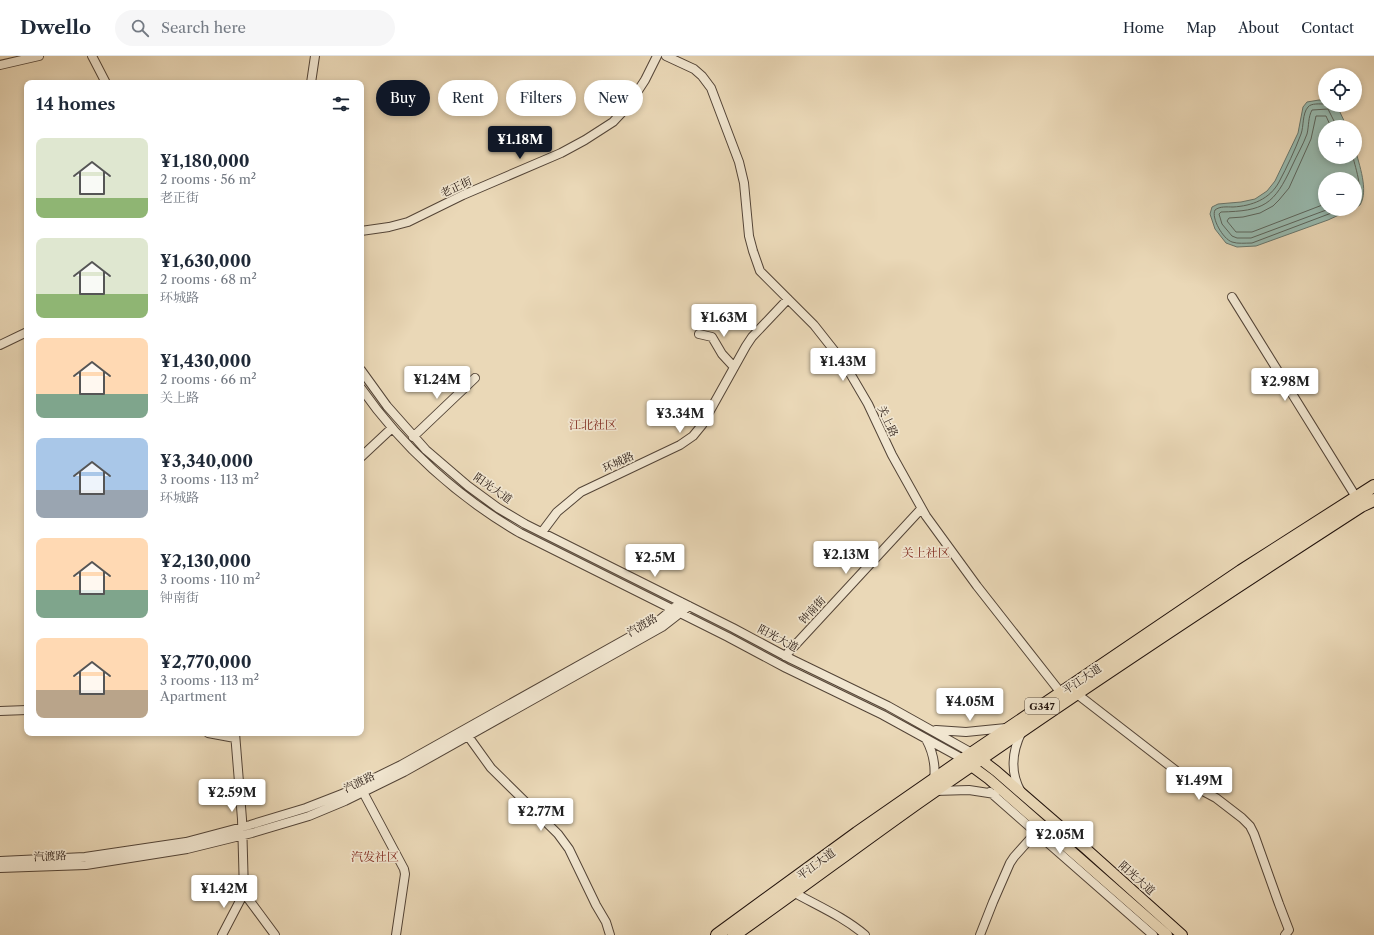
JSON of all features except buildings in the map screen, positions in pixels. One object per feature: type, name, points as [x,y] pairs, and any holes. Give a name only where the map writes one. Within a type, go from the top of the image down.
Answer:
[{"type":"highway","name":"平江大道","points":[[972,759],[1010,727],[1061,692],[1228,580],[1374,486]]},
{"type":"highway","name":"平江大道","points":[[717,935],[972,759],[1022,731],[1247,580],[1361,506],[1374,500]]},
{"type":"highway","name":"平江大道","points":[[734,935],[934,785]]},
{"type":"main road","name":"阳光大道","points":[[972,759],[1023,795],[1182,935]]},
{"type":"main road","name":"阳光大道","points":[[972,759],[1012,799],[1039,829],[1167,935]]},
{"type":"street","points":[[0,65],[38,56]]},
{"type":"street","points":[[92,56],[104,80]]},
{"type":"street","points":[[311,80],[315,56]]},
{"type":"street","name":"老正街","points":[[364,231],[389,227],[408,222],[463,195],[561,153],[585,140],[613,122],[628,106],[645,80],[657,56]]},
{"type":"street","name":"关上路","points":[[666,56],[694,69],[702,76],[711,88],[744,178],[749,236],[760,271],[814,325],[844,363],[868,404],[892,455],[921,508],[943,541],[973,581],[1061,692]]},
{"type":"street","points":[[1232,297],[1356,497]]},
{"type":"street","name":"环城路","points":[[542,532],[557,512],[581,492],[680,445],[693,436],[702,425],[752,337],[788,299]]},
{"type":"street","points":[[0,345],[24,333]]},
{"type":"street","points":[[699,334],[712,337],[722,354],[734,367]]},
{"type":"street","name":"阳光大道","points":[[364,374],[387,406],[414,437],[440,462],[483,497],[512,516],[785,656],[888,706],[930,729],[972,759]]},
{"type":"street","points":[[414,437],[475,378]]},
{"type":"street","name":"阳光大道","points":[[364,392],[392,428],[433,470],[462,494],[493,516],[520,532],[786,668],[883,714],[926,738],[972,759]]},
{"type":"street","points":[[364,454],[392,428]]},
{"type":"street","name":"钟南街","points":[[785,656],[921,508]]},
{"type":"street","name":"汽渡路","points":[[0,868],[86,865],[187,849],[324,802],[389,771],[676,611],[685,604]]},
{"type":"street","name":"汽渡路","points":[[0,861],[86,857],[186,842],[308,816],[363,792],[428,759],[662,627],[676,611]]},
{"type":"street","points":[[1077,694],[1201,790],[1216,798],[1246,822],[1254,834],[1289,930],[1285,935]]},
{"type":"street","points":[[0,711],[24,710]]},
{"type":"street","points":[[930,729],[966,732],[989,731],[1010,727]]},
{"type":"street","points":[[1022,731],[1015,750],[1013,764],[1017,783],[1023,795]]},
{"type":"street","points":[[222,935],[244,893],[242,831],[235,736]]},
{"type":"street","points":[[468,736],[491,768],[558,834],[566,845],[574,857],[606,922],[610,935]]},
{"type":"street","points":[[926,738],[934,758],[934,785],[958,790],[990,792],[1012,799]]},
{"type":"street","points":[[363,792],[404,868],[405,874],[396,935]]},
{"type":"street","points":[[990,792],[1039,829],[1153,935]]},
{"type":"street","points":[[980,935],[1010,863],[1039,829]]},
{"type":"street","points":[[793,892],[842,918],[865,935]]},
{"type":"street","points":[[244,893],[275,935]]},
{"type":"water","points":[[1318,100],[1318,112],[1340,112],[1344,120],[1318,120],[1318,164],[1359,164],[1361,170],[1361,172],[1318,172],[1318,216],[1337,216],[1256,246],[1237,247],[1226,243],[1215,229],[1210,214],[1212,207],[1218,204],[1255,199],[1267,191],[1275,181],[1298,133],[1303,107],[1307,102]]},
{"type":"water","points":[[1362,178],[1364,192],[1362,201]]},
{"type":"district","name":"江北社区","points":[[593,424]]},
{"type":"district","name":"关上社区","points":[[926,552]]},
{"type":"district","name":"汽发社区","points":[[375,856]]}]
